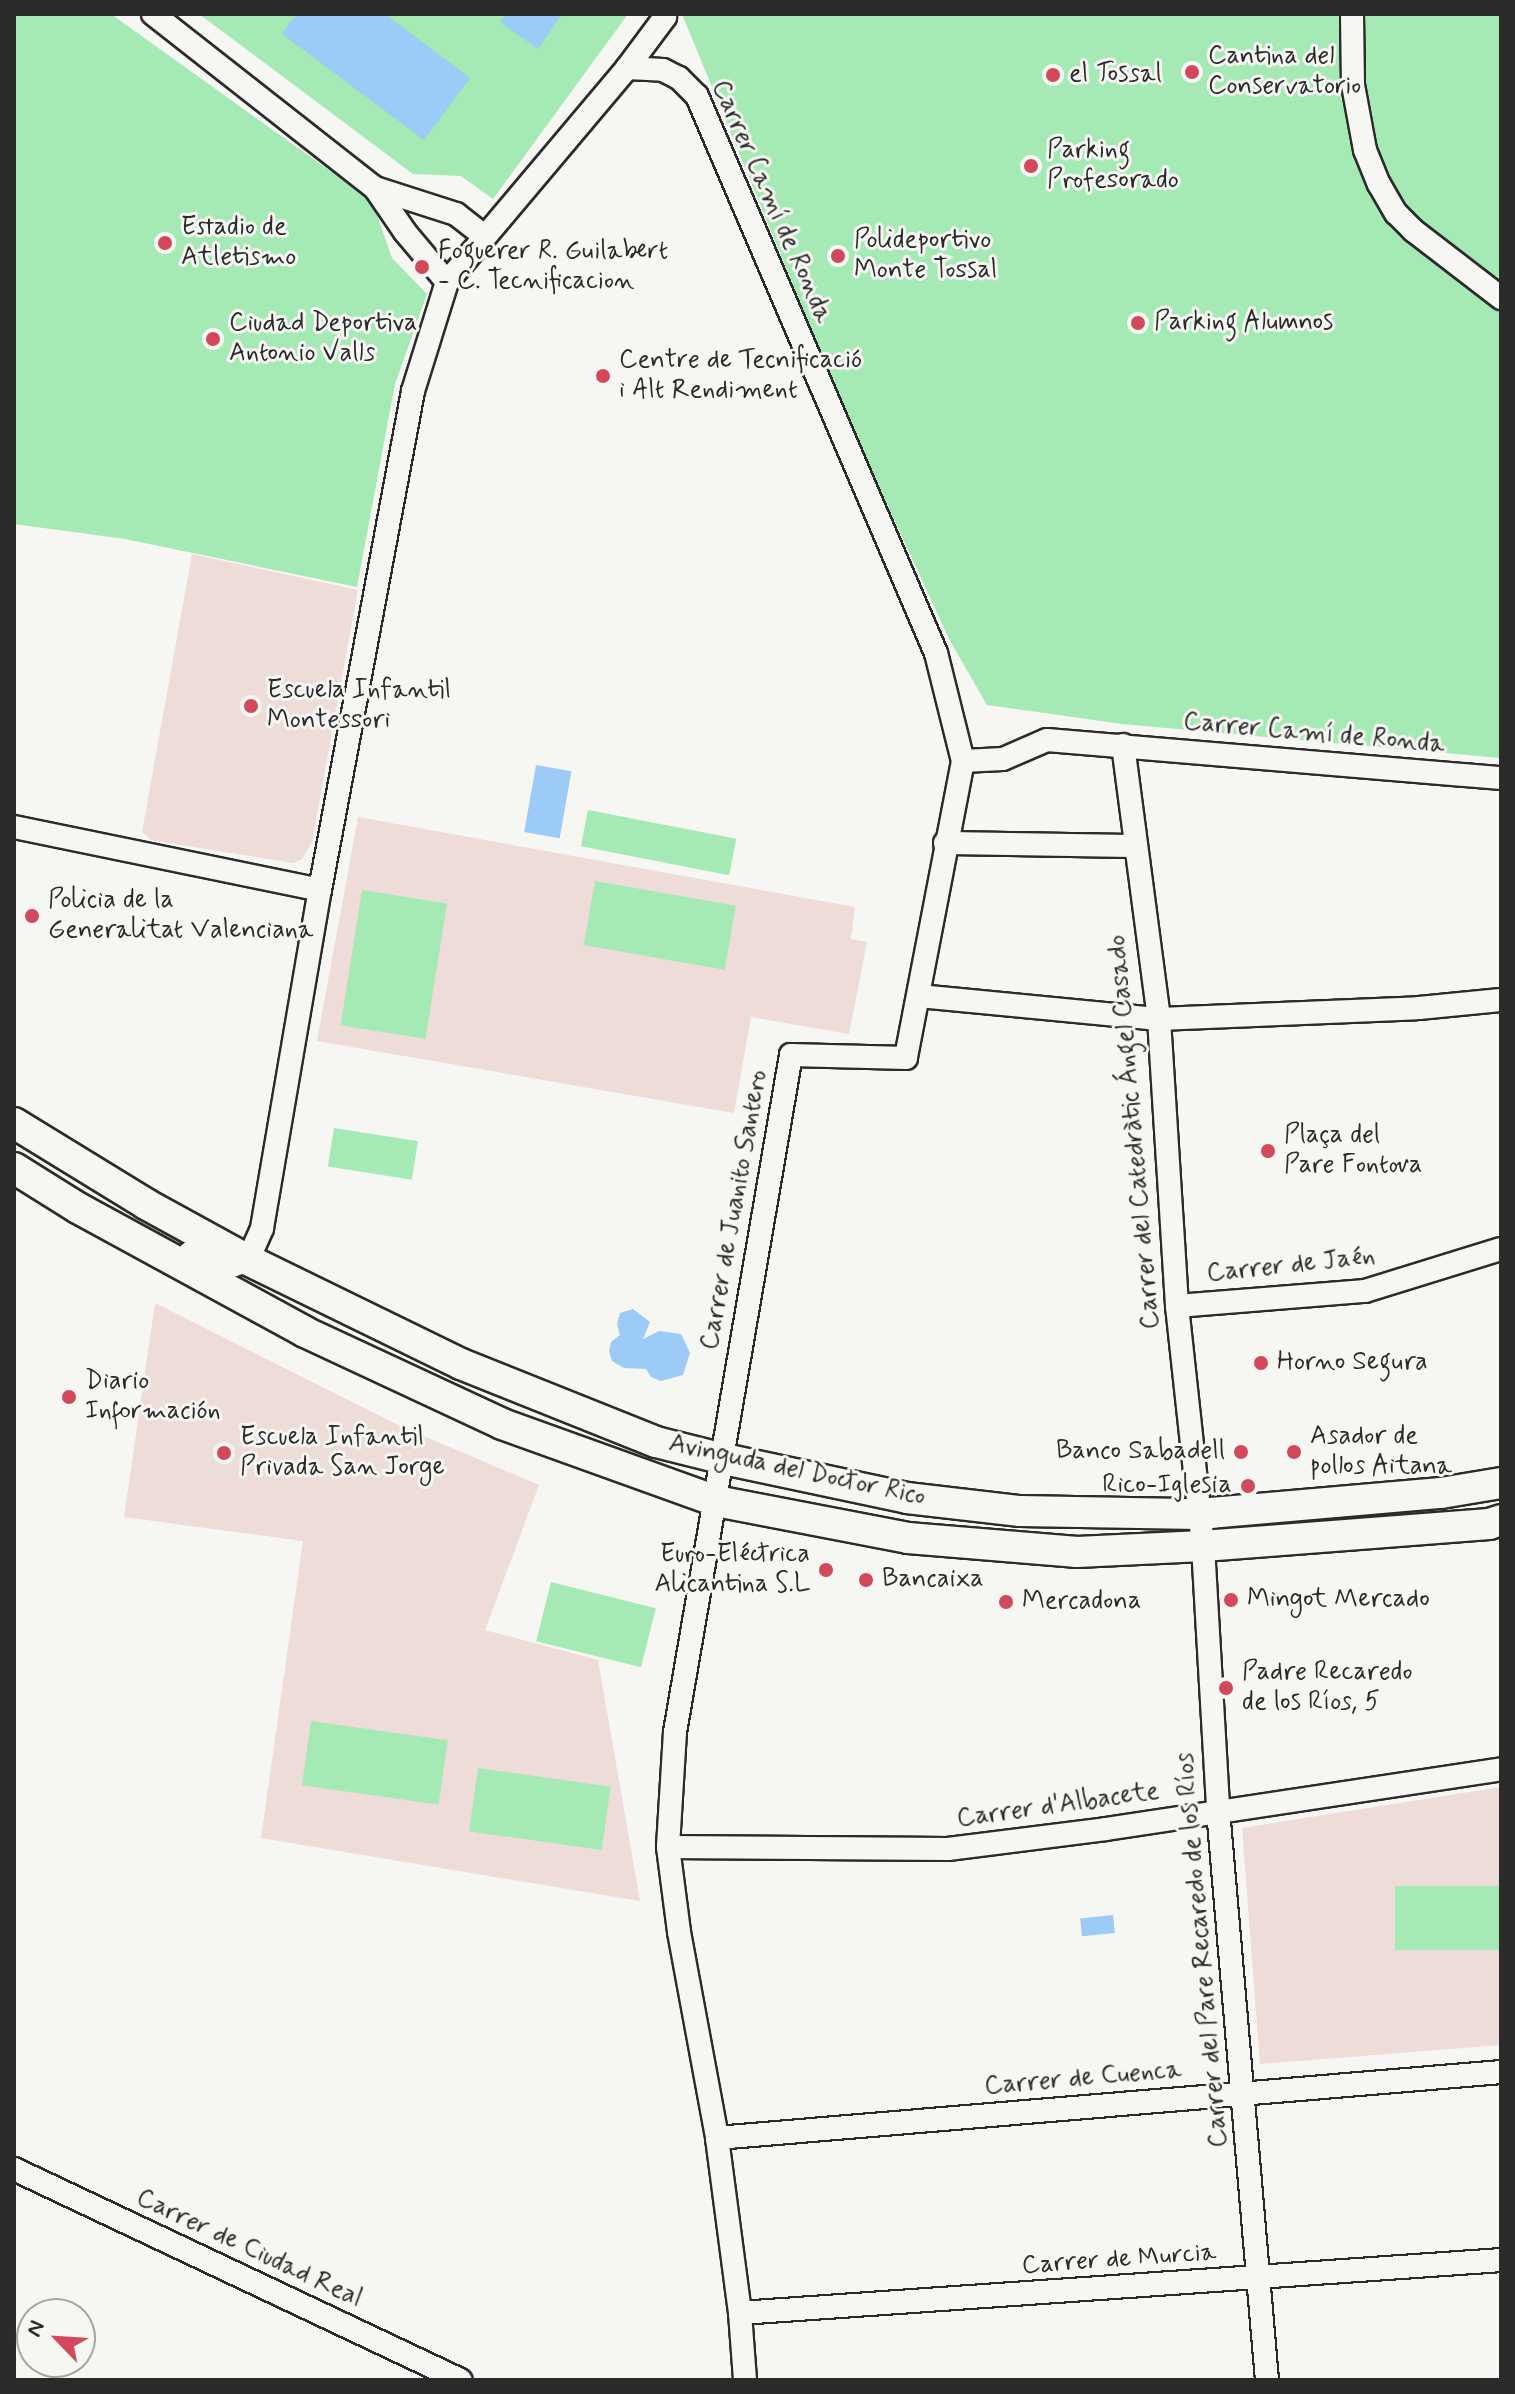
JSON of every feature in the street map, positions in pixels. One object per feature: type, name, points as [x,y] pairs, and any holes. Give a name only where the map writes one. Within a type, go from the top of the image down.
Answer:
[{"type":"street","points":[[153,14],[375,188],[405,232],[447,282]]},
{"type":"street","points":[[1352,14],[1353,85],[1365,150],[1379,184],[1396,213],[1414,231],[1501,298]]},
{"type":"street","points":[[248,1260],[262,1228],[320,890],[413,391],[447,282],[627,68],[664,16]]},
{"type":"street","name":"Carrer Camí de Ronda","points":[[627,68],[663,70],[679,78],[697,96],[936,653],[963,761],[1003,759],[1047,740],[1501,778]]},
{"type":"street","points":[[375,188],[456,214],[484,236]]},
{"type":"street","name":"Carrer del Catedràtic Ángel Casado","points":[[1123,745],[1159,1019],[1177,1306],[1199,1514]]},
{"type":"street","name":"Carrer de Juanito Santero","points":[[745,2380],[740,2313],[717,2138],[679,1932],[668,1847],[675,1732],[724,1459],[724,1429],[791,1055],[906,1058],[963,761]]},
{"type":"street","points":[[14,827],[320,890]]},
{"type":"street","points":[[945,843],[1135,846]]},
{"type":"street","points":[[919,996],[1159,1019],[1419,1008],[1501,1000]]},
{"type":"street","name":"Avinguda del Doctor Rico","points":[[14,1123],[146,1204],[248,1260],[461,1364],[656,1442],[907,1498],[1020,1511],[1199,1514],[1383,1499],[1496,1511]]},
{"type":"street","name":"Avinguda del Doctor Rico","points":[[14,1168],[98,1219],[305,1332],[502,1424],[716,1501],[908,1538],[1077,1552],[1203,1546],[1496,1511]]},
{"type":"street","name":"Avinguda del Doctor Rico","points":[[98,1219],[133,1224],[213,1265],[227,1268],[248,1260]]},
{"type":"street","name":"Carrer de Jaén","points":[[1177,1306],[1365,1291],[1501,1249]]},
{"type":"street","name":"Carrer del Pare Recaredo de los Ríos","points":[[1199,1514],[1218,1810],[1267,2380]]},
{"type":"street","name":"Carrer d'Albacete","points":[[668,1847],[948,1849],[1106,1829],[1501,1769]]},
{"type":"street","name":"Carrer de Cuenca","points":[[717,2138],[1501,2072]]},
{"type":"street","name":"Carrer de Ciudad Real","points":[[14,2169],[461,2380]]},
{"type":"street","name":"Carrer de Murcia","points":[[740,2313],[1501,2260]]},
{"type":"shaded area","name":"Escuela Infantil Montessori","points":[[192,554],[358,590],[312,842],[302,859],[293,863],[151,840],[142,832]]},
{"type":"shaded area","points":[[358,817],[855,907],[851,939],[867,942],[849,1034],[751,1017],[734,1113],[317,1041]]},
{"type":"shaded area","points":[[155,1303],[400,1426],[539,1485],[485,1630],[598,1660],[640,1901],[261,1838],[303,1541],[124,1517]]},
{"type":"shaded area","points":[[1501,1787],[1501,2045],[1260,2064],[1242,1828]]},
{"type":"green space","name":"Estadio de Atletismo","points":[[14,14],[111,14],[372,201],[392,258],[427,294],[395,384],[357,587],[125,539],[14,524]]},
{"type":"green space","points":[[199,14],[628,14],[493,199],[461,176],[413,174]]},
{"type":"green space","points":[[682,14],[1501,14],[1501,758],[1122,724],[987,705],[949,639],[849,421]]},
{"type":"green space","points":[[588,810],[736,839],[729,875],[581,846]]},
{"type":"green space","points":[[595,881],[736,906],[725,970],[584,945]]},
{"type":"green space","points":[[362,890],[447,903],[426,1039],[341,1025]]},
{"type":"green space","points":[[334,1128],[418,1141],[412,1180],[328,1167]]},
{"type":"green space","points":[[551,1582],[656,1608],[641,1667],[536,1641]]},
{"type":"green space","points":[[311,1721],[448,1740],[439,1805],[302,1785]]},
{"type":"green space","points":[[478,1768],[611,1787],[602,1850],[469,1831]]},
{"type":"green space","points":[[1395,1886],[1501,1886],[1501,1950],[1395,1950]]},
{"type":"water","points":[[296,14],[385,14],[470,78],[424,140],[282,34]]},
{"type":"water","points":[[506,14],[562,14],[538,49],[500,22]]},
{"type":"water","points":[[536,765],[571,771],[560,838],[524,832]]},
{"type":"water","points":[[633,1309],[650,1322],[643,1339],[659,1331],[681,1334],[690,1353],[683,1375],[661,1381],[651,1377],[646,1369],[624,1368],[612,1361],[609,1351],[611,1342],[620,1335],[617,1324],[620,1313]]},
{"type":"water","points":[[1113,1915],[1115,1933],[1082,1936],[1080,1918]]},
{"type":"place","name":"Cantina del Conservatorio","points":[[1192,72]]},
{"type":"place","name":"el Tossal","points":[[1053,75]]},
{"type":"place","name":"Parking Profesorado","points":[[1031,166]]},
{"type":"place","name":"Estadio de Atletismo","points":[[165,243]]},
{"type":"place","name":"Polideportivo Monte Tossal","points":[[838,256]]},
{"type":"place","name":"Foguerer R. Guilabert - C. Tecnificacion","points":[[422,267]]},
{"type":"place","name":"Parking Alumnos","points":[[1138,323]]},
{"type":"place","name":"Ciudad Deportiva Antonio Valls","points":[[213,339]]},
{"type":"place","name":"Centre de Tecnificació i Alt Rendiment","points":[[603,376]]},
{"type":"place","name":"Escuela Infantil Montessori","points":[[251,706]]},
{"type":"place","name":"Policia de la Generalitat Valenciana","points":[[32,916]]},
{"type":"place","name":"Plaça del Pare Fontova","points":[[1268,1151]]},
{"type":"place","name":"Horno Segura","points":[[1261,1363]]},
{"type":"place","name":"Diario Información","points":[[69,1397]]},
{"type":"place","name":"Banco Sabadell","points":[[1241,1452]]},
{"type":"place","name":"Asador de pollos Aitana","points":[[1294,1452]]},
{"type":"place","name":"Escuela Infantil Privada San Jorge","points":[[224,1453]]},
{"type":"place","name":"Rico-Iglesia","points":[[1248,1486]]},
{"type":"place","name":"Euro-Eléctrica Alicantina S.L","points":[[826,1570]]},
{"type":"place","name":"Bancaixa","points":[[866,1580]]},
{"type":"place","name":"Mingot Mercado","points":[[1231,1600]]},
{"type":"place","name":"Mercadona","points":[[1006,1602]]},
{"type":"place","name":"Padre Recaredo de los Ríos, 5","points":[[1226,1688]]}]
